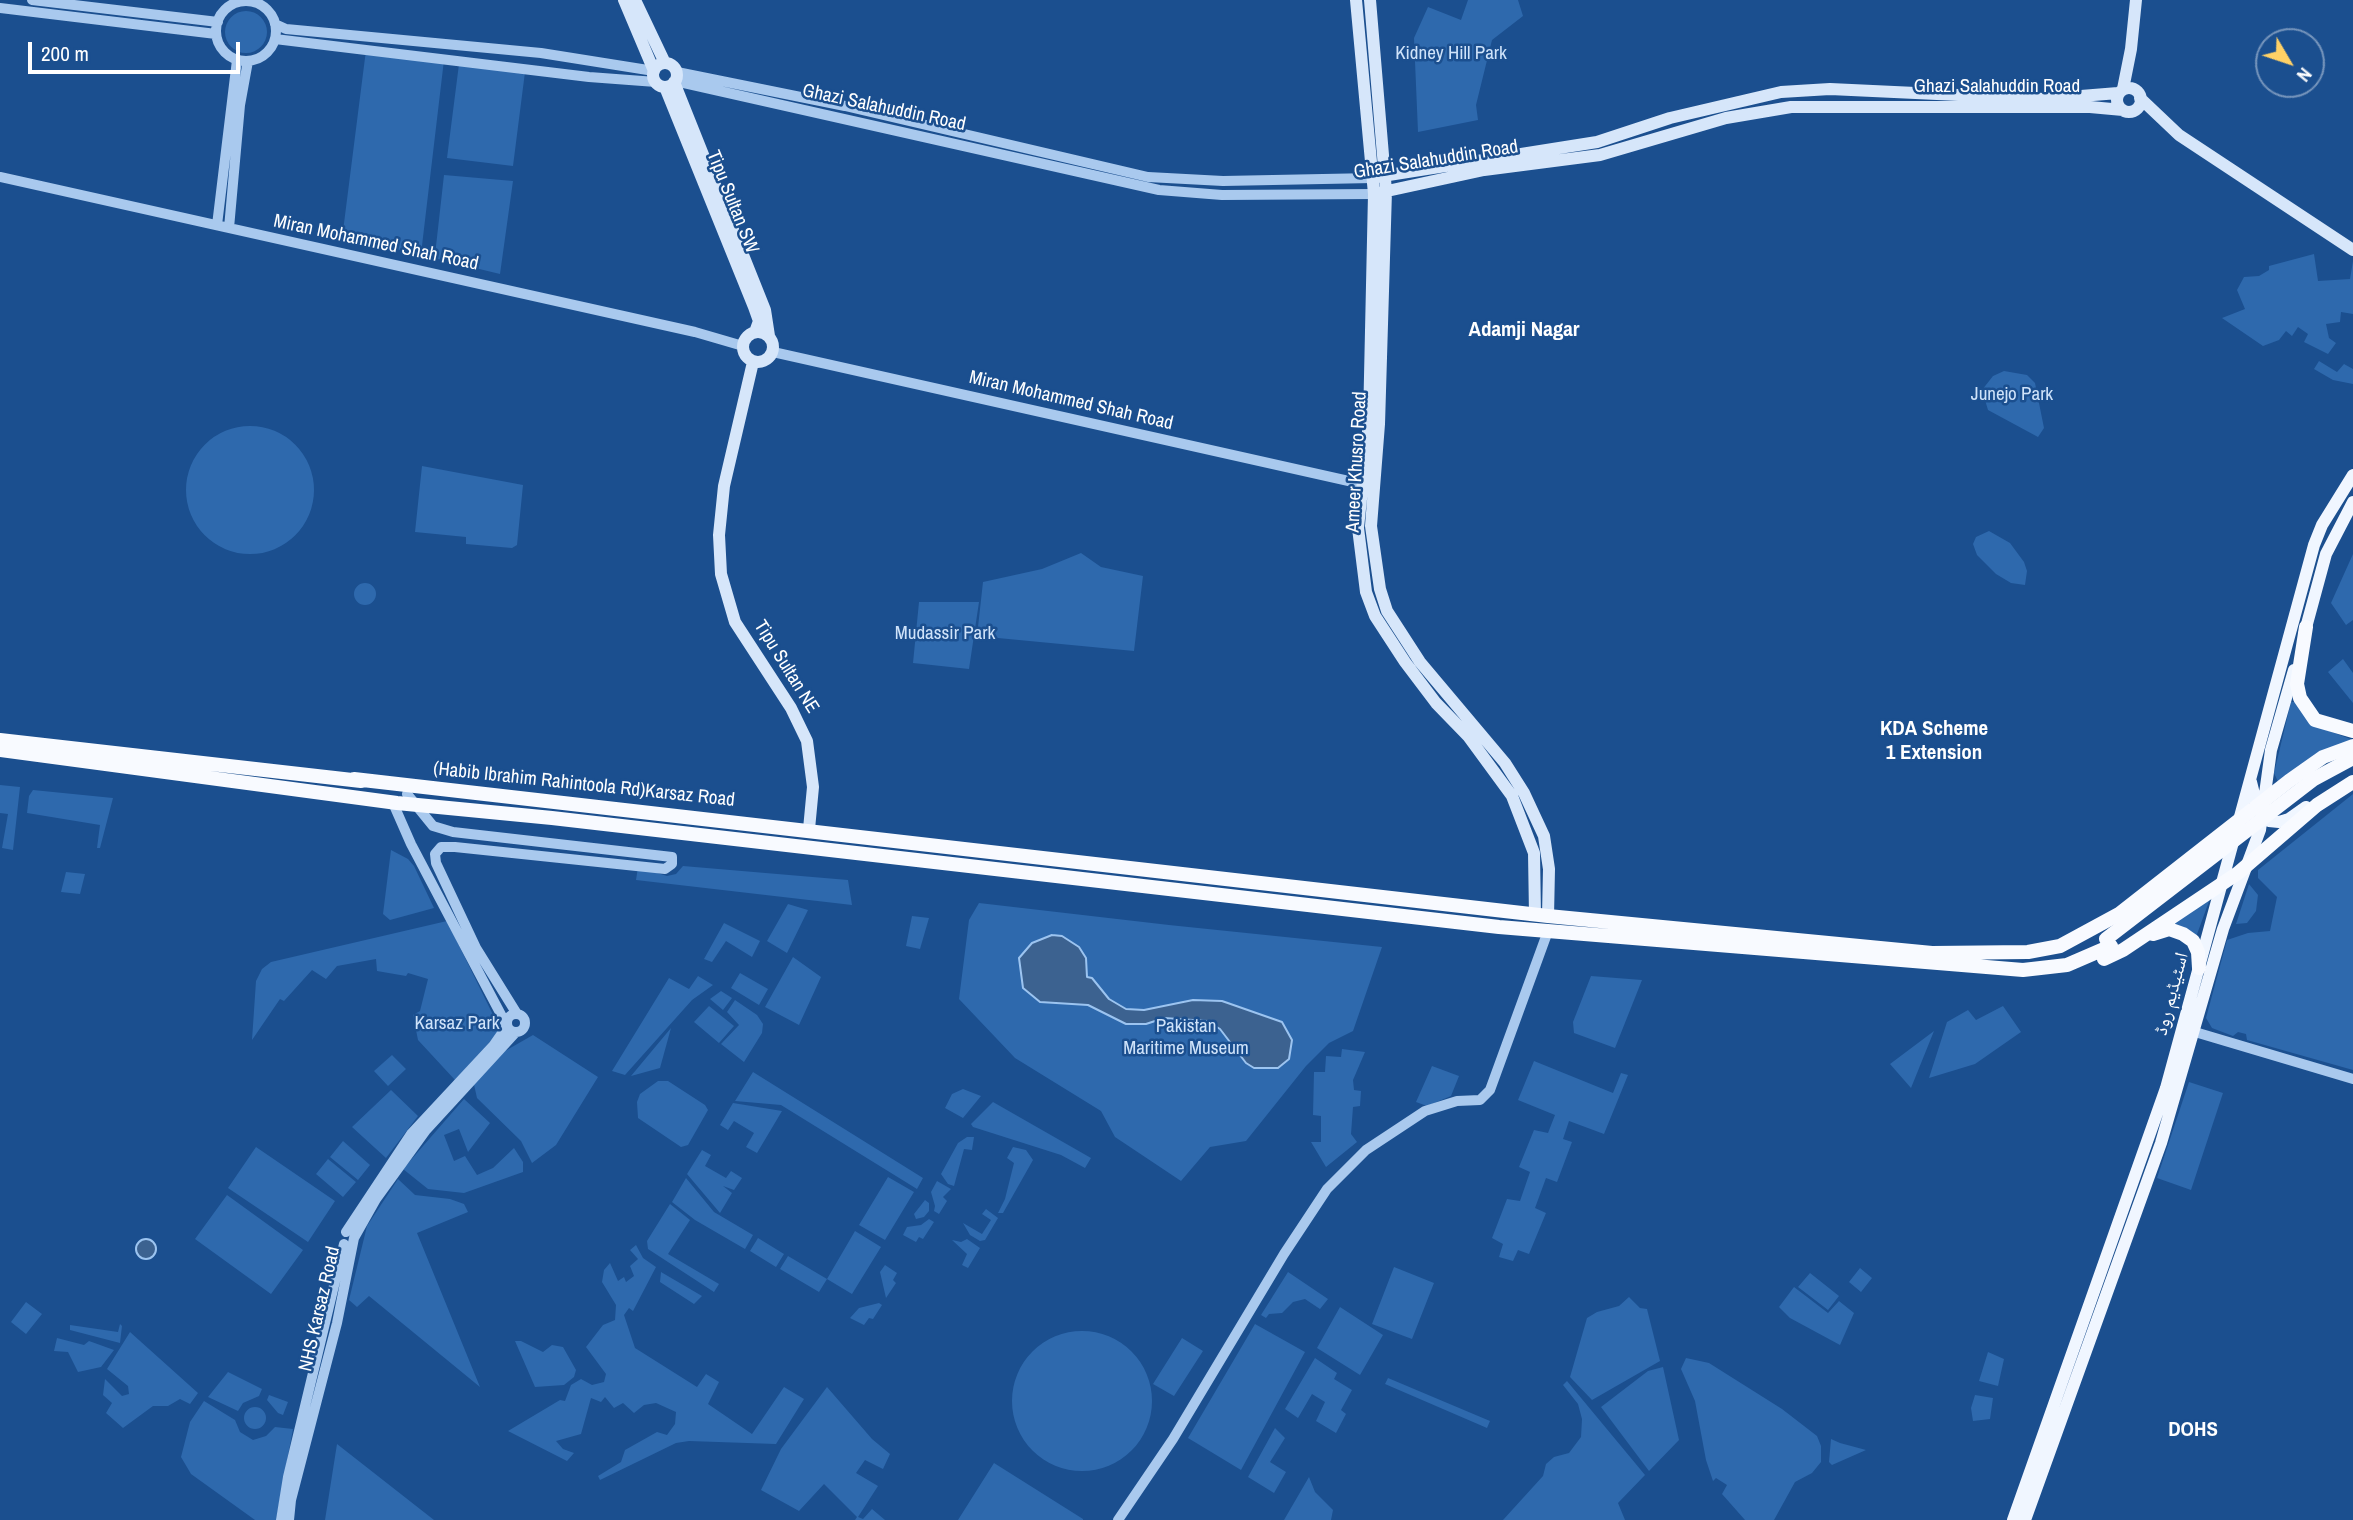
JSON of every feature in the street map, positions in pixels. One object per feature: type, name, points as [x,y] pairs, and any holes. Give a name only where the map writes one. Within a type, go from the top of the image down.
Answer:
[{"type":"highway","points":[[2306,627],[2297,684],[2300,698],[2315,720],[2353,732]]},
{"type":"highway","points":[[0,733],[79,743],[105,750]]},
{"type":"highway","points":[[0,740],[354,779],[400,789],[399,800]]},
{"type":"highway","points":[[1932,953],[2028,952],[2060,946],[2119,914],[2323,757],[2353,746]]},
{"type":"highway","points":[[0,750],[399,800],[417,805],[1544,920],[1969,967],[2023,970],[2067,965],[2114,945],[2248,864],[2346,785]]},
{"type":"highway","points":[[0,757],[90,763]]},
{"type":"highway","points":[[2114,945],[2314,779],[2353,758]]},
{"type":"highway","points":[[1969,967],[2022,978],[2046,977],[2083,968],[2320,786],[2353,768]]},
{"type":"highway","name":"(Habib Ibrahim Rahintoola Rd)Karsaz Road","points":[[354,779],[808,829],[1544,920]]},
{"type":"highway","points":[[1544,920],[2025,963],[2114,945],[2169,929],[2193,941],[2198,951],[2199,968]]},
{"type":"main road","points":[[624,0],[667,77]]},
{"type":"main road","points":[[635,0],[765,310],[773,352],[766,360],[753,362],[746,356],[743,346],[748,336],[755,332],[769,336]]},
{"type":"main road","name":"Ameer Khusro Road","points":[[1356,0],[1379,177]]},
{"type":"main road","name":"Ameer Khusro Road","points":[[1370,0],[1380,192],[1367,485],[1360,552],[1366,592],[1376,616],[1417,678],[1468,736],[1512,796],[1534,853],[1544,920]]},
{"type":"main road","points":[[2129,93],[2117,103],[2128,111],[2137,108],[2129,93],[2136,0]]},
{"type":"main road","name":"Tipu Sultan SW","points":[[667,77],[759,321],[755,332]]},
{"type":"main road","name":"Ghazi Salahuddin Road","points":[[1379,177],[1597,142],[1670,118],[1781,92],[1830,89],[2044,99],[2129,93],[2170,127],[2353,250]]},
{"type":"main road","name":"Ghazi Salahuddin Road","points":[[1380,192],[1485,170],[1600,155],[1726,117],[1791,107],[2090,107],[2128,111],[2170,127]]},
{"type":"main road","name":"Tipu Sultan NE","points":[[753,362],[724,486],[719,536],[721,574],[735,622],[791,708],[807,741],[813,787],[808,829]]},
{"type":"main road","name":"اسٹیڈیم روڈ","points":[[2013,1520],[2141,1165],[2227,877],[2250,776],[2314,545],[2326,519],[2353,475]]},
{"type":"main road","name":"اسٹیڈیم روڈ","points":[[2025,1520],[2161,1143],[2232,900],[2248,864],[2271,750],[2331,541],[2353,502]]},
{"type":"main road","points":[[2250,776],[2261,807],[2278,822],[2289,819],[2320,796],[2346,785]]},
{"type":"main road","points":[[2183,863],[2207,858],[2227,877],[2232,900]]},
{"type":"street","points":[[32,0],[217,28]]},
{"type":"street","points":[[252,1],[271,14],[275,24],[275,39],[265,54],[242,60],[221,47],[217,28],[229,7],[252,1]]},
{"type":"street","points":[[0,8],[217,28]]},
{"type":"street","name":"Ghazi Salahuddin Road","points":[[275,24],[286,29],[528,52],[871,112],[1148,177],[1237,181],[1379,177]]},
{"type":"street","name":"Ghazi Salahuddin Road","points":[[275,39],[589,77],[667,77],[1159,190],[1238,195],[1380,192]]},
{"type":"street","points":[[217,225],[242,60]]},
{"type":"street","points":[[229,228],[242,60]]},
{"type":"street","name":"Miran Mohammed Shah Road","points":[[0,177],[695,332],[743,346]]},
{"type":"street","points":[[1237,181],[1238,195]]},
{"type":"street","name":"Miran Mohammed Shah Road","points":[[773,352],[1367,485]]},
{"type":"street","points":[[399,800],[411,844],[492,987],[523,1017],[525,1024],[522,1030],[511,1029],[492,987],[436,863],[435,853],[441,847],[665,869],[672,864],[671,857],[453,832],[433,826],[417,805]]},
{"type":"street","points":[[1118,1520],[1173,1439],[1284,1254],[1327,1189],[1366,1150],[1425,1111],[1457,1101],[1480,1100],[1490,1090],[1544,920]]},
{"type":"street","name":"NHS Karsaz Road","points":[[281,1520],[288,1478],[348,1238],[426,1130],[511,1029]]},
{"type":"street","points":[[2195,1032],[2353,1079]]},
{"type":"street","name":"NHS Karsaz Road","points":[[289,1520],[291,1500],[337,1323],[348,1238]]},
{"type":"green space","name":"Kidney Hill Park","points":[[1468,0],[1518,0],[1523,16],[1492,40],[1476,105],[1478,120],[1418,132],[1414,38],[1428,7],[1461,20]]},
{"type":"green space","points":[[246,11],[261,17],[267,32],[261,47],[246,53],[231,47],[225,32],[231,17]]},
{"type":"green space","points":[[366,50],[444,60],[421,254],[342,239]]},
{"type":"green space","points":[[459,64],[525,72],[513,166],[447,158]]},
{"type":"green space","points":[[444,175],[513,181],[500,274],[438,259],[435,255]]},
{"type":"green space","points":[[2314,254],[2318,281],[2350,279],[2353,261],[2353,314],[2341,312],[2340,322],[2326,324],[2329,338],[2336,343],[2328,354],[2304,342],[2308,334],[2298,327],[2292,336],[2286,331],[2279,340],[2263,346],[2222,318],[2245,309],[2237,290],[2244,277],[2259,276],[2269,270],[2269,266]]},
{"type":"green space","points":[[2319,361],[2337,372],[2344,364],[2353,369],[2353,384],[2333,380],[2314,369]]},
{"type":"green space","name":"Junejo Park","points":[[2004,371],[2027,375],[2035,383],[2044,428],[2038,437],[1988,410],[1982,390],[1993,376]]},
{"type":"green space","points":[[250,426],[275,431],[295,445],[309,465],[314,490],[309,515],[295,535],[275,549],[250,554],[225,549],[205,535],[191,515],[186,490],[191,465],[205,445],[225,431]]},
{"type":"green space","points":[[422,466],[523,485],[517,545],[512,548],[466,544],[466,537],[415,532]]},
{"type":"green space","points":[[1989,531],[2010,543],[2024,562],[2027,571],[2025,585],[2011,583],[1996,574],[1977,555],[1973,544],[1976,537]]},
{"type":"green space","points":[[1081,553],[1101,567],[1143,576],[1134,651],[977,636],[983,582],[1042,569]]},
{"type":"green space","points":[[2353,554],[2353,620],[2346,625],[2331,603]]},
{"type":"green space","points":[[365,583],[373,586],[376,594],[373,602],[365,605],[357,602],[354,594],[357,586]]},
{"type":"green space","name":"Mudassir Park","points":[[919,602],[979,602],[969,669],[913,663]]},
{"type":"green space","points":[[2343,659],[2353,673],[2353,703],[2328,672]]},
{"type":"green space","points":[[2291,702],[2295,702],[2313,725],[2353,740],[2315,754],[2280,786],[2274,773]]},
{"type":"green space","points":[[0,785],[20,787],[13,850],[2,848],[8,814],[0,813]]},
{"type":"green space","points":[[33,790],[113,798],[100,848],[97,848],[100,825],[27,813],[29,796]]},
{"type":"green space","points":[[2353,794],[2353,1070],[2247,1040],[2246,1034],[2238,1032],[2233,1036],[2212,1028],[2206,1018],[2227,940],[2248,933],[2270,931],[2277,897],[2258,878],[2258,870]]},
{"type":"green space","points":[[391,850],[408,859],[414,866],[434,908],[390,920],[383,914]]},
{"type":"green space","points":[[683,866],[848,880],[852,905],[636,880],[638,867],[667,876],[676,874]]},
{"type":"green space","points":[[66,872],[85,874],[80,894],[61,892]]},
{"type":"green space","points":[[2249,884],[2258,895],[2256,911],[2247,923],[2236,924]]},
{"type":"green space","points":[[2212,893],[2196,937],[2171,926]]},
{"type":"green space","name":"Pakistan Maritime Museum","points":[[979,903],[1382,947],[1353,1031],[1329,1043],[1306,1066],[1246,1141],[1210,1147],[1181,1181],[1115,1137],[1101,1111],[1015,1058],[959,999],[969,920]]},
{"type":"green space","points":[[788,904],[808,910],[787,953],[767,941]]},
{"type":"green space","points":[[912,916],[929,918],[920,949],[906,946]]},
{"type":"green space","name":"Karsaz Park","points":[[447,921],[497,1023],[498,1033],[455,1080],[418,1040],[413,1015],[420,1011],[428,979],[408,973],[406,976],[377,971],[376,959],[337,966],[326,979],[312,970],[284,1001],[280,999],[252,1040],[256,981],[262,969],[271,962]]},
{"type":"green space","points":[[724,923],[760,941],[752,957],[726,941],[712,962],[704,959]]},
{"type":"green space","points":[[793,957],[821,977],[799,1025],[765,1007]]},
{"type":"green space","points":[[740,973],[768,989],[759,1005],[731,988]]},
{"type":"green space","points":[[698,976],[713,985],[692,1000],[625,1075],[612,1071],[669,978],[689,989]]},
{"type":"green space","points":[[1591,976],[1642,980],[1615,1048],[1574,1033],[1573,1022]]},
{"type":"green space","points":[[721,991],[732,998],[723,1010],[710,999]]},
{"type":"green space","points":[[735,1000],[757,1015],[763,1024],[762,1033],[744,1062],[721,1044],[739,1025],[727,1012]]},
{"type":"green space","points":[[709,1006],[734,1026],[719,1043],[694,1022]]},
{"type":"green space","points":[[2003,1006],[2021,1032],[1975,1064],[1929,1078],[1947,1022],[1968,1010],[1976,1020]]},
{"type":"green space","points":[[671,1028],[660,1068],[631,1076]]},
{"type":"green space","points":[[1934,1031],[1911,1088],[1890,1064]]},
{"type":"green space","points":[[533,1035],[598,1077],[556,1145],[532,1163],[521,1141],[477,1098],[473,1080],[498,1055]]},
{"type":"green space","points":[[1342,1049],[1365,1052],[1353,1080],[1354,1090],[1361,1091],[1360,1106],[1353,1107],[1351,1134],[1357,1142],[1326,1167],[1311,1142],[1321,1142],[1321,1116],[1313,1115],[1314,1072],[1325,1072],[1326,1056],[1341,1057]]},
{"type":"green space","points":[[392,1055],[406,1069],[388,1086],[374,1071]]},
{"type":"green space","points":[[1534,1061],[1613,1093],[1621,1073],[1628,1075],[1604,1134],[1569,1121],[1563,1139],[1572,1142],[1557,1182],[1546,1178],[1535,1208],[1546,1213],[1529,1254],[1518,1250],[1513,1261],[1499,1257],[1503,1244],[1492,1238],[1507,1199],[1520,1201],[1530,1172],[1519,1167],[1534,1130],[1548,1133],[1555,1115],[1518,1100]]},
{"type":"green space","points":[[1432,1066],[1459,1076],[1451,1096],[1427,1106],[1416,1102]]},
{"type":"green space","points":[[753,1072],[923,1178],[917,1189],[781,1105],[735,1101]]},
{"type":"green space","points":[[658,1081],[668,1081],[705,1105],[708,1110],[688,1145],[681,1147],[638,1118],[637,1102],[640,1094]]},
{"type":"green space","points":[[2189,1082],[2223,1093],[2191,1190],[2157,1178]]},
{"type":"green space","points":[[963,1089],[981,1096],[963,1118],[945,1108],[952,1094]]},
{"type":"green space","points":[[391,1090],[418,1116],[386,1158],[352,1127]]},
{"type":"green space","points":[[464,1099],[490,1123],[468,1152],[459,1129],[444,1135],[454,1161],[465,1156],[477,1175],[493,1168],[514,1148],[523,1162],[523,1172],[464,1193],[428,1189],[403,1169]]},
{"type":"green space","points":[[993,1102],[1091,1158],[1085,1168],[1061,1155],[973,1127],[971,1124]]},
{"type":"green space","points":[[733,1103],[782,1111],[757,1153],[746,1147],[754,1133],[734,1121],[728,1130],[720,1125]]},
{"type":"green space","points":[[967,1137],[974,1137],[972,1150],[964,1149],[954,1186],[948,1184],[941,1174],[958,1143]]},
{"type":"green space","points":[[343,1141],[370,1165],[358,1180],[330,1157]]},
{"type":"green space","points":[[256,1147],[335,1201],[308,1242],[228,1188]]},
{"type":"green space","points":[[1013,1147],[1026,1150],[1033,1160],[1003,1213],[998,1213],[1005,1199],[1014,1163],[1007,1158]]},
{"type":"green space","points":[[702,1150],[711,1155],[705,1166],[726,1178],[731,1171],[742,1178],[734,1190],[723,1186],[732,1193],[720,1213],[687,1174]]},
{"type":"green space","points":[[328,1159],[356,1182],[343,1197],[316,1174]]},
{"type":"green space","points":[[888,1177],[914,1192],[885,1240],[859,1225]]},
{"type":"green space","points":[[686,1178],[714,1212],[753,1235],[745,1249],[695,1220],[672,1202]]},
{"type":"green space","points":[[398,1179],[415,1195],[450,1199],[464,1204],[468,1212],[417,1233],[480,1387],[369,1296],[357,1307],[349,1300],[367,1226]]},
{"type":"green space","points":[[937,1181],[951,1189],[943,1197],[947,1201],[939,1214],[934,1211],[931,1192]]},
{"type":"green space","points":[[227,1195],[303,1250],[271,1294],[195,1239]]},
{"type":"green space","points":[[925,1200],[929,1203],[929,1211],[924,1217],[916,1219],[914,1214]]},
{"type":"green space","points":[[670,1204],[690,1220],[668,1254],[719,1284],[714,1292],[648,1249],[647,1241]]},
{"type":"green space","points":[[986,1209],[998,1218],[985,1240],[980,1241],[970,1235],[963,1223],[982,1234],[991,1220],[982,1214]]},
{"type":"green space","points":[[929,1219],[934,1222],[923,1239],[919,1237],[916,1242],[903,1235],[907,1227],[921,1225]]},
{"type":"green space","points":[[855,1231],[881,1247],[852,1294],[827,1279]]},
{"type":"green space","points":[[758,1238],[784,1254],[776,1267],[750,1251]]},
{"type":"green space","points":[[967,1239],[980,1248],[968,1268],[962,1265],[967,1254],[952,1240],[961,1242]]},
{"type":"green space","points":[[636,1245],[643,1258],[656,1267],[633,1311],[629,1308],[624,1315],[635,1348],[697,1387],[706,1374],[719,1382],[708,1404],[752,1434],[784,1387],[804,1399],[776,1444],[689,1441],[676,1443],[600,1480],[598,1476],[621,1462],[625,1450],[657,1432],[667,1435],[675,1424],[676,1412],[656,1403],[644,1405],[634,1413],[623,1403],[614,1408],[605,1397],[601,1402],[591,1398],[581,1434],[556,1441],[563,1449],[574,1453],[567,1461],[508,1431],[560,1400],[565,1401],[571,1385],[581,1379],[592,1385],[604,1382],[606,1374],[586,1347],[603,1325],[615,1320],[616,1305],[602,1282],[604,1270],[610,1263],[618,1281],[624,1277],[626,1282],[634,1276],[630,1266],[638,1259],[630,1250]]},
{"type":"green space","points":[[788,1256],[827,1279],[819,1292],[780,1269]]},
{"type":"green space","points":[[885,1265],[897,1273],[893,1280],[896,1283],[886,1298],[880,1272]]},
{"type":"green space","points":[[1394,1267],[1434,1283],[1412,1339],[1372,1324]]},
{"type":"green space","points":[[1860,1268],[1872,1278],[1861,1292],[1849,1282]]},
{"type":"green space","points":[[661,1272],[702,1296],[694,1304],[660,1282]]},
{"type":"green space","points":[[1288,1272],[1328,1299],[1320,1309],[1305,1299],[1293,1302],[1282,1313],[1269,1314],[1266,1318],[1261,1315]]},
{"type":"green space","points":[[1810,1273],[1839,1296],[1828,1310],[1798,1287]]},
{"type":"green space","points":[[1794,1287],[1828,1313],[1839,1301],[1854,1313],[1840,1345],[1790,1318],[1779,1307]]},
{"type":"green space","points":[[1629,1297],[1640,1308],[1647,1309],[1660,1361],[1592,1400],[1570,1377],[1587,1318],[1597,1312],[1619,1306]]},
{"type":"green space","points":[[26,1302],[42,1314],[26,1334],[11,1322]]},
{"type":"green space","points":[[879,1303],[882,1305],[873,1319],[869,1318],[864,1325],[850,1318],[859,1308]]},
{"type":"green space","points":[[1340,1307],[1383,1335],[1360,1375],[1317,1348]]},
{"type":"green space","points":[[120,1324],[120,1343],[70,1330],[70,1325],[118,1332]]},
{"type":"green space","points":[[1255,1324],[1305,1352],[1241,1470],[1188,1438]]},
{"type":"green space","points":[[1082,1331],[1109,1337],[1131,1352],[1146,1374],[1152,1401],[1146,1428],[1131,1450],[1109,1465],[1082,1471],[1055,1465],[1033,1450],[1018,1428],[1012,1401],[1018,1374],[1033,1352],[1055,1337]]},
{"type":"green space","points":[[130,1332],[198,1393],[190,1404],[180,1399],[168,1406],[153,1406],[123,1428],[106,1413],[112,1403],[103,1395],[105,1379],[122,1396],[129,1394],[128,1386],[107,1369]]},
{"type":"green space","points":[[57,1338],[84,1345],[89,1341],[114,1350],[101,1367],[78,1372],[68,1352],[54,1351]]},
{"type":"green space","points":[[1182,1338],[1203,1351],[1174,1396],[1153,1384]]},
{"type":"green space","points":[[515,1341],[521,1341],[543,1352],[552,1345],[563,1347],[576,1370],[574,1377],[564,1385],[535,1387]]},
{"type":"green space","points":[[1988,1352],[2004,1359],[1998,1386],[1979,1381]]},
{"type":"green space","points":[[1315,1358],[1337,1373],[1334,1379],[1352,1390],[1341,1410],[1346,1414],[1336,1433],[1316,1421],[1325,1402],[1312,1394],[1298,1418],[1285,1409]]},
{"type":"green space","points":[[1686,1358],[1709,1363],[1782,1409],[1817,1436],[1821,1446],[1821,1462],[1812,1473],[1795,1482],[1774,1520],[1745,1520],[1722,1494],[1727,1485],[1716,1478],[1713,1481],[1706,1460],[1695,1401],[1681,1369]]},
{"type":"green space","points":[[1663,1367],[1679,1440],[1649,1471],[1601,1407],[1648,1371]]},
{"type":"green space","points":[[228,1372],[262,1389],[259,1396],[243,1403],[238,1411],[208,1397]]},
{"type":"green space","points":[[1388,1378],[1490,1421],[1487,1428],[1385,1384]]},
{"type":"green space","points":[[1567,1381],[1645,1475],[1618,1503],[1625,1520],[1503,1520],[1543,1476],[1546,1464],[1554,1457],[1569,1453],[1581,1437],[1582,1419],[1578,1404],[1563,1385]]},
{"type":"green space","points":[[827,1387],[872,1439],[890,1454],[883,1469],[865,1460],[856,1473],[878,1486],[858,1517],[863,1519],[872,1509],[885,1520],[855,1520],[857,1517],[824,1484],[799,1511],[761,1490],[781,1449]]},
{"type":"green space","points":[[269,1395],[288,1402],[283,1415],[267,1400]]},
{"type":"green space","points":[[1975,1395],[1993,1398],[1990,1419],[1973,1421],[1971,1408]]},
{"type":"green space","points":[[204,1401],[235,1420],[240,1432],[253,1440],[266,1436],[275,1427],[293,1429],[276,1520],[255,1520],[191,1474],[181,1457],[190,1422]]},
{"type":"green space","points":[[251,1407],[259,1407],[266,1414],[266,1422],[259,1429],[251,1429],[244,1422],[244,1414]]},
{"type":"green space","points":[[1275,1428],[1285,1438],[1270,1462],[1286,1472],[1274,1493],[1248,1477]]},
{"type":"green space","points":[[1831,1439],[1866,1450],[1832,1465],[1829,1462]]},
{"type":"green space","points":[[337,1444],[434,1520],[325,1520]]},
{"type":"green space","points":[[994,1463],[1083,1519],[1083,1520],[958,1520]]},
{"type":"green space","points":[[1309,1477],[1315,1492],[1333,1510],[1331,1520],[1284,1520]]},
{"type":"shaded area","points":[[1052,935],[1062,936],[1079,947],[1086,958],[1087,977],[1092,978],[1109,999],[1126,1009],[1144,1010],[1193,1000],[1222,1001],[1282,1022],[1292,1040],[1289,1059],[1278,1068],[1254,1068],[1246,1063],[1220,1029],[1207,1021],[1164,1018],[1146,1024],[1126,1024],[1088,1005],[1040,1002],[1023,988],[1019,958],[1032,943]]},
{"type":"shaded area","points":[[146,1239],[153,1242],[156,1249],[153,1256],[146,1259],[139,1256],[136,1249],[139,1242]]},
{"type":"district","name":"Adamji Nagar","points":[[1524,330]]},
{"type":"district","name":"KDA Scheme 1 Extension","points":[[1934,741]]},
{"type":"district","name":"DOHS","points":[[2193,1430]]}]
